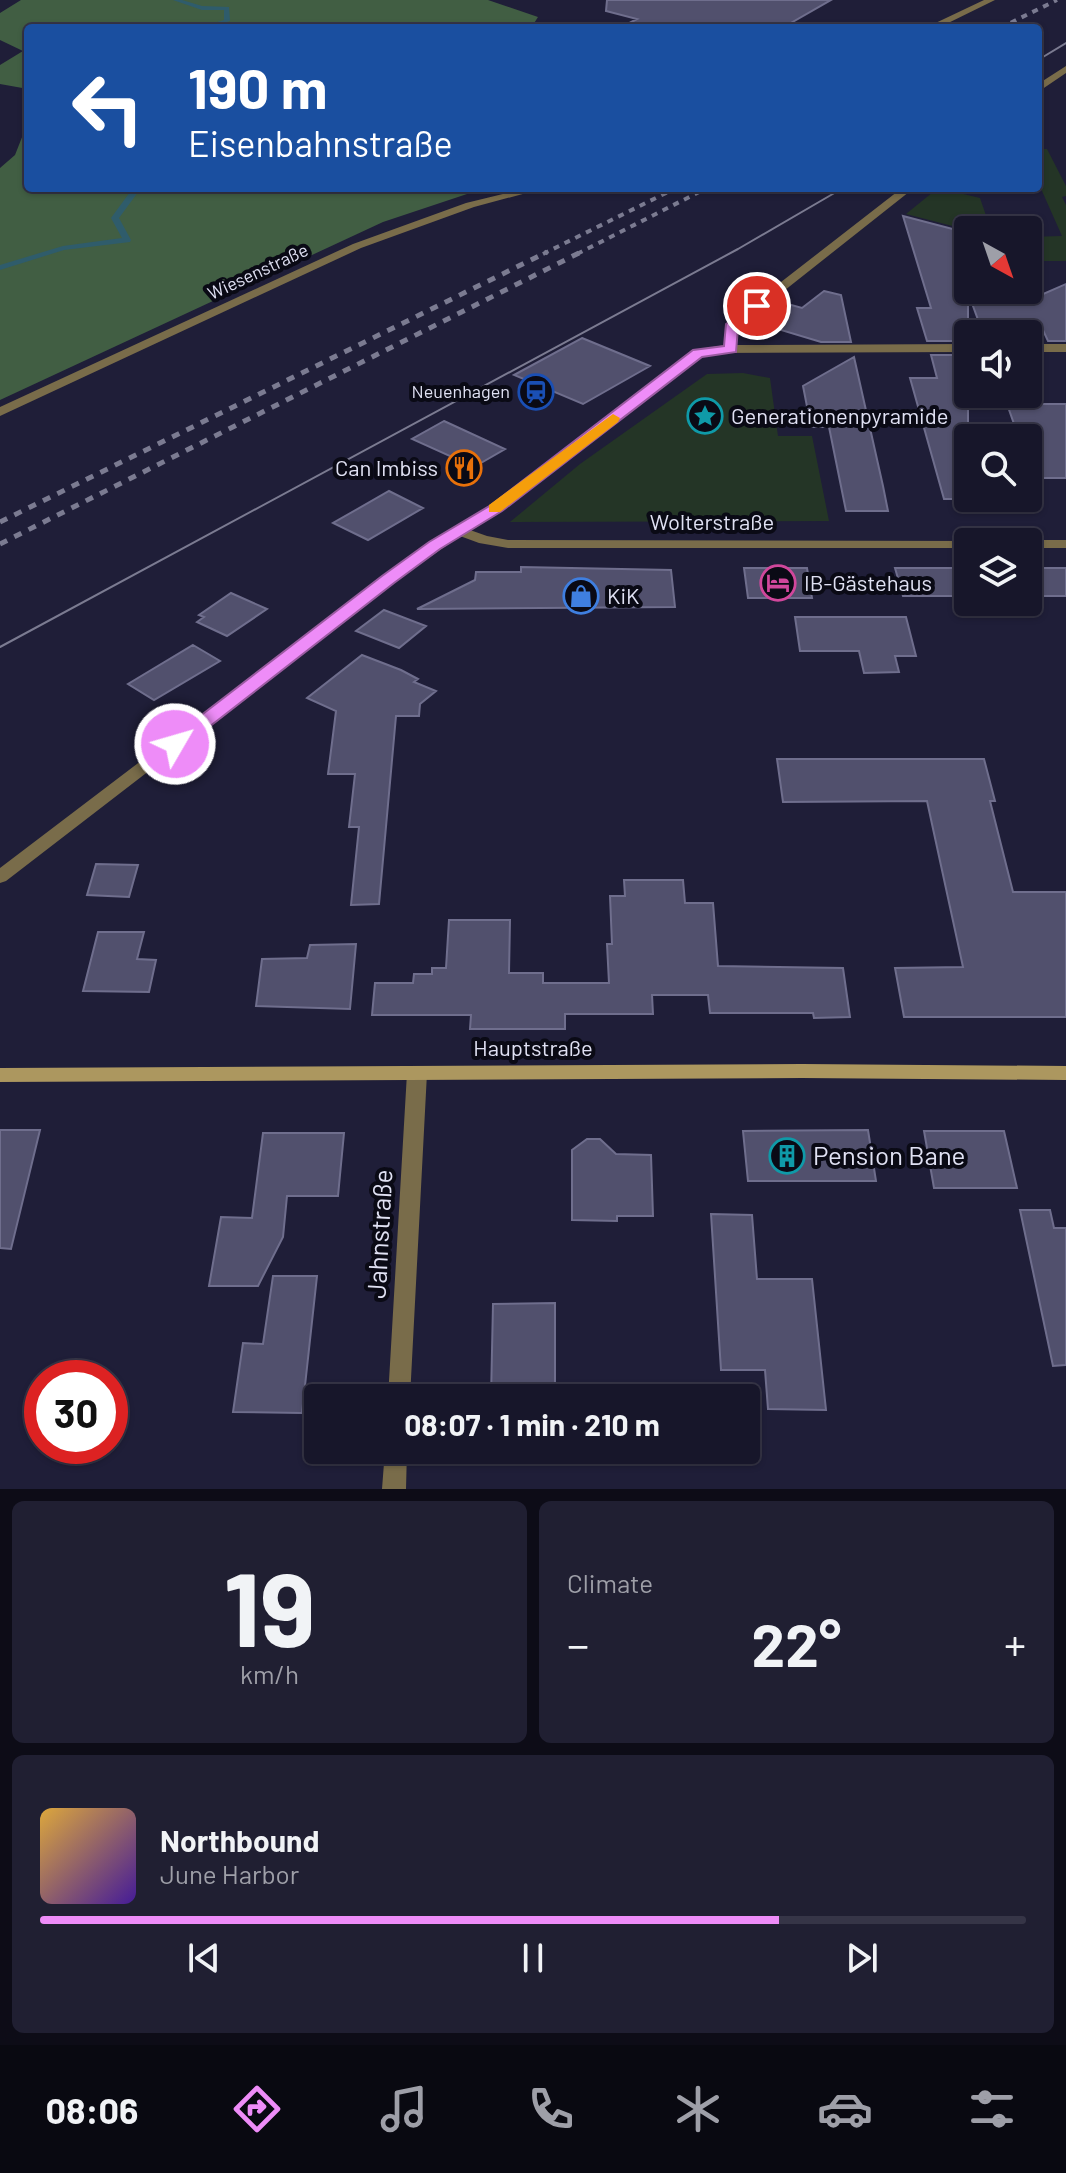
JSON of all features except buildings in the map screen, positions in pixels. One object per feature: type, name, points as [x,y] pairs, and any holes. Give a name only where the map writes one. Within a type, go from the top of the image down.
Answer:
[{"type":"main road","name":"Hauptstraße","points":[[0,1075],[1066,1073]]},
{"type":"street","points":[[939,24],[991,0]]},
{"type":"street","points":[[1042,86],[1066,69]]},
{"type":"street","name":"Wiesenstraße","points":[[0,412],[357,246],[470,205],[524,192]]},
{"type":"street","points":[[731,349],[731,327],[904,192]]},
{"type":"street","points":[[0,877],[388,580],[496,508],[698,353],[731,349],[954,348]]},
{"type":"street","points":[[1042,348],[1066,348]]},
{"type":"street","name":"Wolterstraße","points":[[459,530],[484,540],[508,544],[954,544]]},
{"type":"street","points":[[1042,544],[1066,544]]},
{"type":"street","name":"Jahnstraße","points":[[400,1384],[417,1073]]},
{"type":"street","points":[[394,1489],[395,1464]]},
{"type":"green space","points":[[21,0],[488,0],[538,17],[534,24],[24,24],[24,88],[0,84],[0,65],[23,51],[0,40],[0,13]]},
{"type":"green space","points":[[24,132],[24,192],[473,192],[383,222],[0,400],[0,168],[15,155]]},
{"type":"green space","points":[[1042,149],[1047,149],[1066,186],[1066,196],[1062,197],[1066,205],[1066,261],[1042,261],[1042,237],[1062,236],[1042,191]]},
{"type":"green space","points":[[933,192],[955,192],[980,198],[986,216],[954,216],[954,226],[906,214]]},
{"type":"green space","points":[[743,373],[770,378],[778,436],[812,436],[829,521],[510,522],[580,464],[707,374]]},
{"type":"waterway","points":[[176,0],[202,8],[227,8],[227,21],[216,24]]},
{"type":"waterway","points":[[0,268],[63,248],[127,240],[115,218],[134,192]]},
{"type":"tram line","points":[[1042,58],[1066,43]]},
{"type":"tram line","points":[[0,647],[738,249],[836,192]]},
{"type":"railway","points":[[1008,24],[1057,0]]},
{"type":"railway","points":[[543,254],[668,192]]},
{"type":"railway","points":[[577,254],[699,192]]},
{"type":"railway","points":[[0,522],[547,252]]},
{"type":"railway","points":[[0,544],[581,252]]},
{"type":"slow traffic","points":[[495,509],[613,418]]},
{"type":"place","name":"Neuenhagen","points":[[536,392]]},
{"type":"place","name":"Generationenpyramide","points":[[705,416]]},
{"type":"place","name":"Can Imbiss","points":[[464,468]]},
{"type":"place","name":"IB-Gästehaus","points":[[778,583]]},
{"type":"place","name":"KiK","points":[[581,596]]},
{"type":"place","name":"Pension Bane","points":[[787,1156]]},
{"type":"route","points":[[175,744],[388,580],[435,545],[496,508],[698,353],[731,349],[731,327],[757,306]]}]
